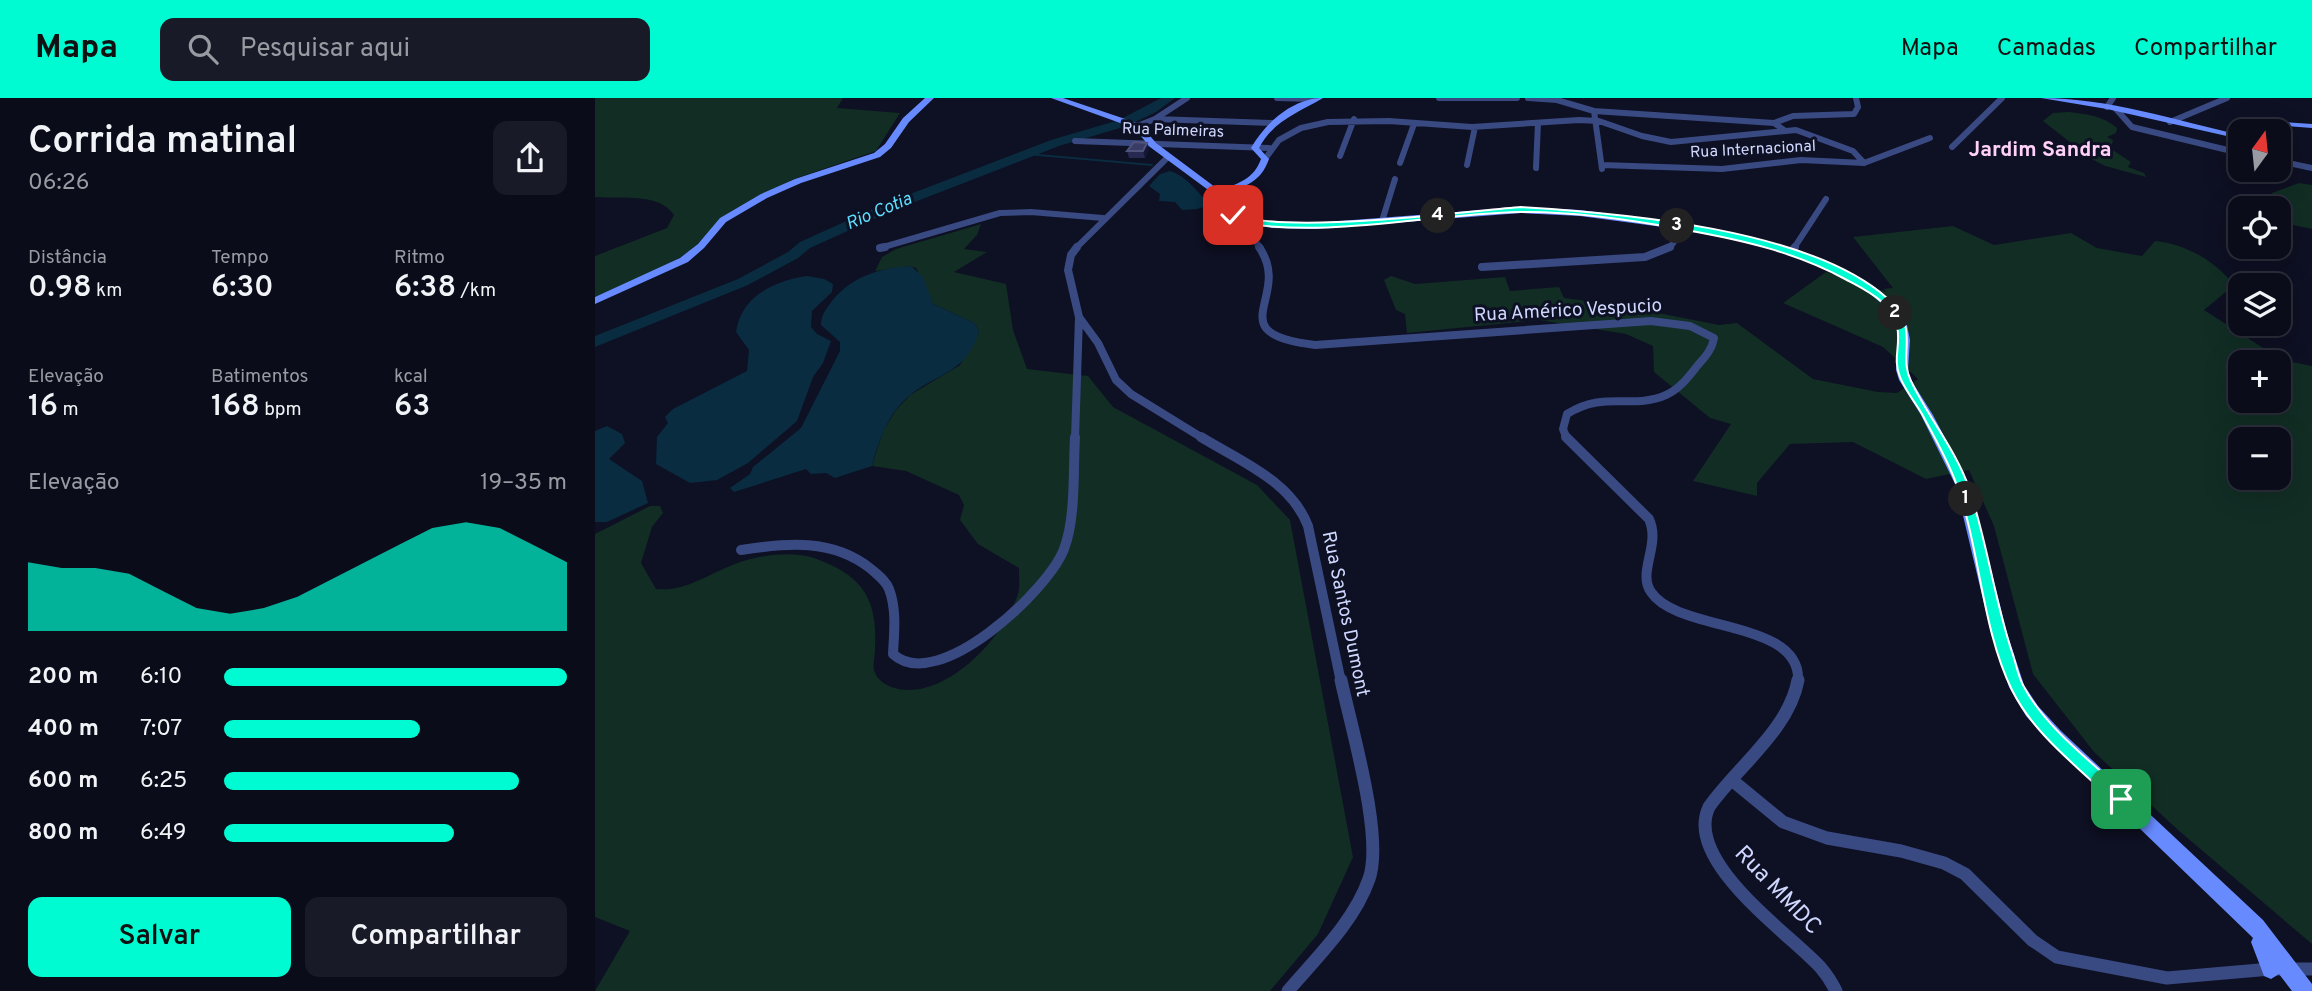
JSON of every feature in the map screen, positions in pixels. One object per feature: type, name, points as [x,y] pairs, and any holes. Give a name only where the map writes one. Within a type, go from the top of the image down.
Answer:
[{"type":"street","points":[[595,301],[684,260],[701,246],[723,220],[764,196],[798,181],[877,155],[930,98]]},
{"type":"street","points":[[1055,98],[1129,123],[1168,157],[1218,193],[1236,219],[1296,226],[1497,211],[1547,210],[1685,227],[1793,251],[1829,266],[1871,289],[1897,316],[1904,332],[1902,370],[1963,486],[2003,645],[2017,688],[2055,736],[2256,928],[2281,970],[2305,991]]},
{"type":"street","points":[[1156,119],[1187,98]]},
{"type":"street","points":[[1277,98],[1316,99]]},
{"type":"street","points":[[1439,98],[1517,98]]},
{"type":"street","points":[[1528,98],[1557,100],[1594,111],[1774,123],[1796,115],[1830,117],[1854,114],[1858,107],[1856,98]]},
{"type":"street","points":[[1952,147],[2002,98]]},
{"type":"street","points":[[2045,98],[2112,108],[2228,134]]},
{"type":"street","points":[[2112,108],[2113,98]]},
{"type":"street","points":[[2170,122],[2227,98]]},
{"type":"street","points":[[1265,159],[1255,148],[1274,122],[1316,99]]},
{"type":"street","points":[[2112,108],[2132,127],[2228,150]]},
{"type":"street","points":[[1594,111],[1597,120]]},
{"type":"street","points":[[1129,123],[1156,119],[1274,122]]},
{"type":"street","points":[[1218,193],[1255,178],[1269,148],[1277,140],[1300,126],[1332,119],[1475,127],[1597,120],[1657,141],[1671,142],[1784,130],[1807,132],[1821,137],[1853,151],[1864,163],[1930,138]]},
{"type":"street","points":[[1340,156],[1354,119]]},
{"type":"street","name":"Rua Internacional","points":[[1597,120],[1602,167],[1721,169],[1801,160],[1864,163]]},
{"type":"street","points":[[1536,168],[1538,123]]},
{"type":"street","points":[[1774,123],[1784,130]]},
{"type":"street","points":[[1400,163],[1414,124]]},
{"type":"street","points":[[2291,124],[2309,125]]},
{"type":"street","points":[[1467,165],[1475,127]]},
{"type":"street","name":"Rua Palmeiras","points":[[1075,141],[1269,148]]},
{"type":"street","name":"Rua Santos Dumont","points":[[1168,157],[1081,240],[1071,255],[1068,270],[1079,317],[1098,343],[1116,380],[1131,394],[1282,487],[1302,510],[1308,526],[1373,830],[1374,855],[1370,879],[1357,904],[1288,991]]},
{"type":"street","points":[[2291,164],[2312,168]]},
{"type":"street","points":[[1382,220],[1395,179]]},
{"type":"street","points":[[1793,251],[1826,199]]},
{"type":"street","points":[[880,248],[1000,213],[1031,212],[1104,218]]},
{"type":"street","name":"Rua Américo Vespucio","points":[[1236,219],[1265,255],[1268,268],[1261,317],[1263,328],[1271,335],[1295,344],[1315,345],[1651,321],[1690,326],[1714,338],[1711,348],[1690,375],[1664,396],[1588,402],[1567,414],[1563,429],[1567,439],[1648,518],[1654,537],[1646,579],[1647,589],[1654,598],[1681,614],[1762,637],[1793,661],[1799,673],[1798,686],[1791,702],[1733,781]]},
{"type":"street","points":[[1482,267],[1646,257],[1671,246],[1685,227]]},
{"type":"street","points":[[741,550],[803,543],[835,548],[867,564],[888,586],[895,612],[893,654],[900,663],[915,665],[941,661],[1015,615],[1046,578],[1063,551],[1069,520],[1079,317]]},
{"type":"street","points":[[1733,781],[1783,822],[1827,838],[1901,851],[1944,863],[1965,874],[2032,940],[2057,957],[2167,978],[2312,969]]},
{"type":"street","name":"Rua MMDC","points":[[1733,781],[1714,799],[1705,815],[1705,831],[1715,861],[1759,910],[1823,970],[1836,991]]},
{"type":"green space","points":[[595,98],[843,98],[837,108],[900,113],[876,151],[794,179],[732,211],[689,252],[659,270],[595,297],[595,256],[667,228],[674,215],[659,203],[649,200],[595,197]]},
{"type":"green space","points":[[2069,112],[2101,118],[2117,128],[2116,133],[2107,137],[2113,140],[2111,149],[2131,162],[2128,167],[2144,173],[2146,177],[2105,166],[2090,158],[2043,121],[2053,113]]},
{"type":"green space","points":[[2299,183],[2312,185],[2312,229],[2291,225],[2291,196],[2274,196],[2272,193]]},
{"type":"green space","points":[[981,224],[977,235],[964,249],[987,252],[954,272],[1006,284],[1013,330],[1027,369],[1088,376],[1113,407],[1257,485],[1290,520],[1353,857],[1318,934],[1270,991],[595,991],[630,931],[595,917],[595,534],[650,506],[660,506],[663,513],[652,527],[641,563],[656,589],[685,586],[739,562],[760,557],[794,554],[814,558],[844,572],[864,591],[870,602],[875,631],[874,668],[876,675],[888,686],[907,690],[925,688],[959,671],[989,643],[1011,610],[1019,591],[1019,568],[978,544],[960,520],[964,505],[959,495],[906,471],[872,466],[883,431],[896,410],[910,395],[960,365],[979,331],[974,323],[933,304],[916,268],[910,266],[875,271],[882,257],[896,249]]},
{"type":"green space","points":[[1953,226],[1994,245],[2071,233],[2097,248],[2142,256],[2155,241],[2166,243],[2199,255],[2227,276],[2228,290],[2204,310],[2228,325],[2228,336],[2245,336],[2266,350],[2228,350],[2228,413],[2291,413],[2291,362],[2312,366],[2312,944],[2178,830],[2094,752],[2033,674],[1994,526],[1969,470],[1926,479],[1853,442],[1790,444],[1757,483],[1757,496],[1693,481],[1731,424],[1710,418],[1654,372],[1653,346],[1626,334],[1539,320],[1407,333],[1405,314],[1396,310],[1384,280],[1391,276],[1415,284],[1505,277],[1510,291],[1559,287],[1564,298],[1618,305],[1719,325],[1737,323],[1813,379],[1878,392],[1897,393],[1918,379],[1883,347],[1783,303],[1826,272],[1887,292],[1883,289],[1893,288],[1853,237]]},
{"type":"water","points":[[1170,171],[1187,181],[1210,205],[1182,210],[1175,202],[1159,201],[1160,194],[1149,186],[1160,174]]},
{"type":"water","points":[[911,266],[923,277],[933,304],[974,323],[979,331],[974,345],[960,364],[921,387],[902,402],[885,428],[872,466],[835,478],[826,473],[811,474],[806,469],[734,492],[730,488],[750,474],[753,467],[801,428],[840,351],[840,342],[821,325],[823,315],[832,301],[848,285],[867,275]]},
{"type":"water","points":[[807,276],[824,279],[833,284],[832,292],[812,311],[811,327],[817,334],[831,341],[823,363],[813,377],[797,421],[748,463],[717,480],[690,483],[656,464],[657,437],[668,423],[665,417],[673,409],[747,371],[749,350],[736,332],[739,319],[752,300],[771,286]]},
{"type":"water","points":[[607,426],[622,434],[625,443],[609,459],[642,481],[648,503],[607,522],[595,522],[595,431]]},
{"type":"building","points":[[1134,142],[1147,143],[1143,151],[1127,151]]},
{"type":"waterway","name":"Rio Cotia","points":[[595,342],[743,282],[793,255],[805,245],[889,207],[1055,143],[1123,123],[1152,110],[1169,98]]},
{"type":"waterway","points":[[1027,154],[1152,165]]},
{"type":"district","name":"Jardim Sandra","points":[[2040,150]]},
{"type":"route","points":[[1233,215],[1236,219],[1258,223],[1314,226],[1521,210],[1580,213],[1685,227],[1753,240],[1821,262],[1871,289],[1886,302],[1902,325],[1902,370],[1905,380],[1927,415],[1963,486],[1975,526],[1999,633],[2017,688],[2055,736],[2121,799]]}]
